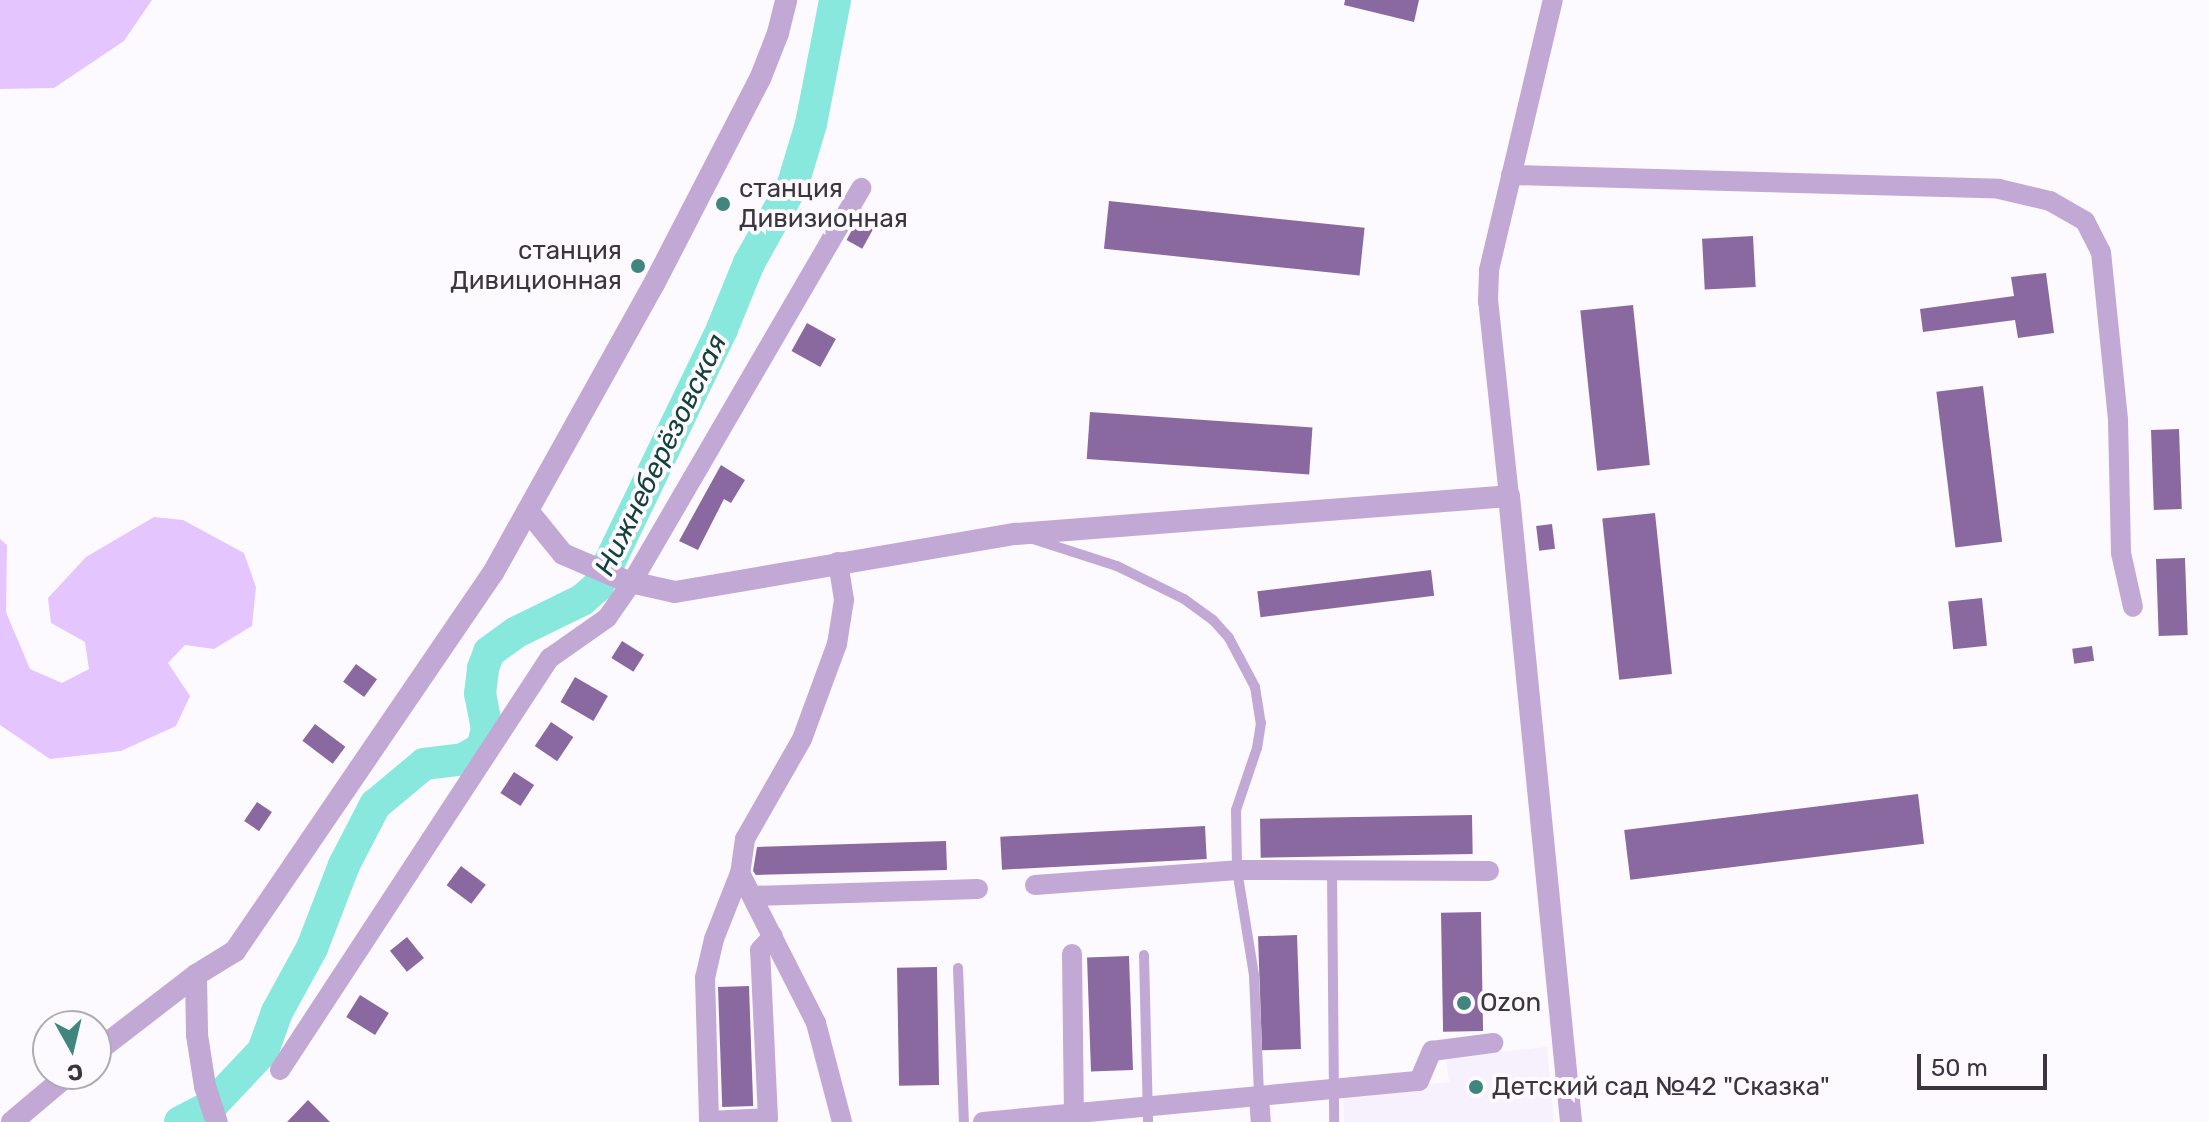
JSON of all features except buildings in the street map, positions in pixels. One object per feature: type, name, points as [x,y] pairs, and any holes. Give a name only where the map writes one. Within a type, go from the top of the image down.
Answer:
[{"type":"street","points":[[112,1040],[196,975],[235,951],[493,573],[654,284],[760,79],[778,33],[786,0]]},
{"type":"street","points":[[1553,0],[1489,270],[1488,301],[1571,1122]]},
{"type":"street","points":[[1511,175],[1999,189],[2050,201],[2085,221],[2101,252],[2118,420],[2121,553],[2133,607]]},
{"type":"street","points":[[280,1070],[550,658],[607,618],[632,582],[861,188]]},
{"type":"street","points":[[528,511],[563,554],[632,582],[675,592],[1016,534],[1509,496]]},
{"type":"street","points":[[773,936],[760,950],[768,1118],[709,1121],[705,977],[714,939],[740,873],[741,850],[748,831],[802,739],[837,644],[844,600],[838,562]]},
{"type":"street","points":[[1035,885],[1237,870],[1489,871]]},
{"type":"street","points":[[740,873],[816,1023],[842,1122]]},
{"type":"street","points":[[752,896],[978,889]]},
{"type":"street","points":[[1072,954],[1074,1118]]},
{"type":"street","points":[[196,975],[197,1035],[205,1086],[217,1122]]},
{"type":"street","points":[[983,1122],[1148,1114],[1259,1096],[1419,1081],[1432,1051],[1493,1043]]},
{"type":"street","points":[[12,1122],[50,1090]]},
{"type":"street","points":[[1259,1096],[1261,1122]]},
{"type":"lane","points":[[1016,534],[1117,566],[1150,580],[1213,620],[1229,638],[1255,687],[1261,723],[1257,748],[1236,810],[1237,870],[1254,975],[1259,1096]]},
{"type":"lane","points":[[1332,870],[1334,1122]]},
{"type":"lane","points":[[1144,955],[1148,1114]]},
{"type":"lane","points":[[958,968],[964,1122]]},
{"type":"shaded area","points":[[0,0],[152,0],[124,41],[54,88],[0,89]]},
{"type":"shaded area","points":[[154,517],[183,520],[244,553],[256,587],[252,626],[214,649],[185,645],[168,663],[190,696],[176,726],[121,751],[50,759],[0,725],[0,539],[7,545],[6,612],[30,669],[62,683],[89,669],[85,642],[51,623],[48,598],[86,557]]},
{"type":"shaded area","name":"Детский сад №42 \"Сказка\"","points":[[1547,1047],[1554,1122],[1344,1122],[1343,1097],[1352,1092],[1449,1082],[1446,1057]]},
{"type":"waterway","name":"Нижнеберёзовская","points":[[180,1122],[211,1106],[263,1051],[277,1012],[312,948],[344,865],[375,805],[424,764],[463,759],[482,748],[487,729],[480,694],[483,668],[489,652],[515,633],[582,600],[598,586],[722,329],[749,263],[793,184],[811,124],[835,0]]},
{"type":"place","name":"станция Дивизионная","points":[[723,204]]},
{"type":"place","name":"станция Дивиционная","points":[[638,266]]},
{"type":"place","name":"Ozon","points":[[1464,1003]]},
{"type":"place","name":"Детский сад №42 \"Сказка\"","points":[[1476,1087]]}]
